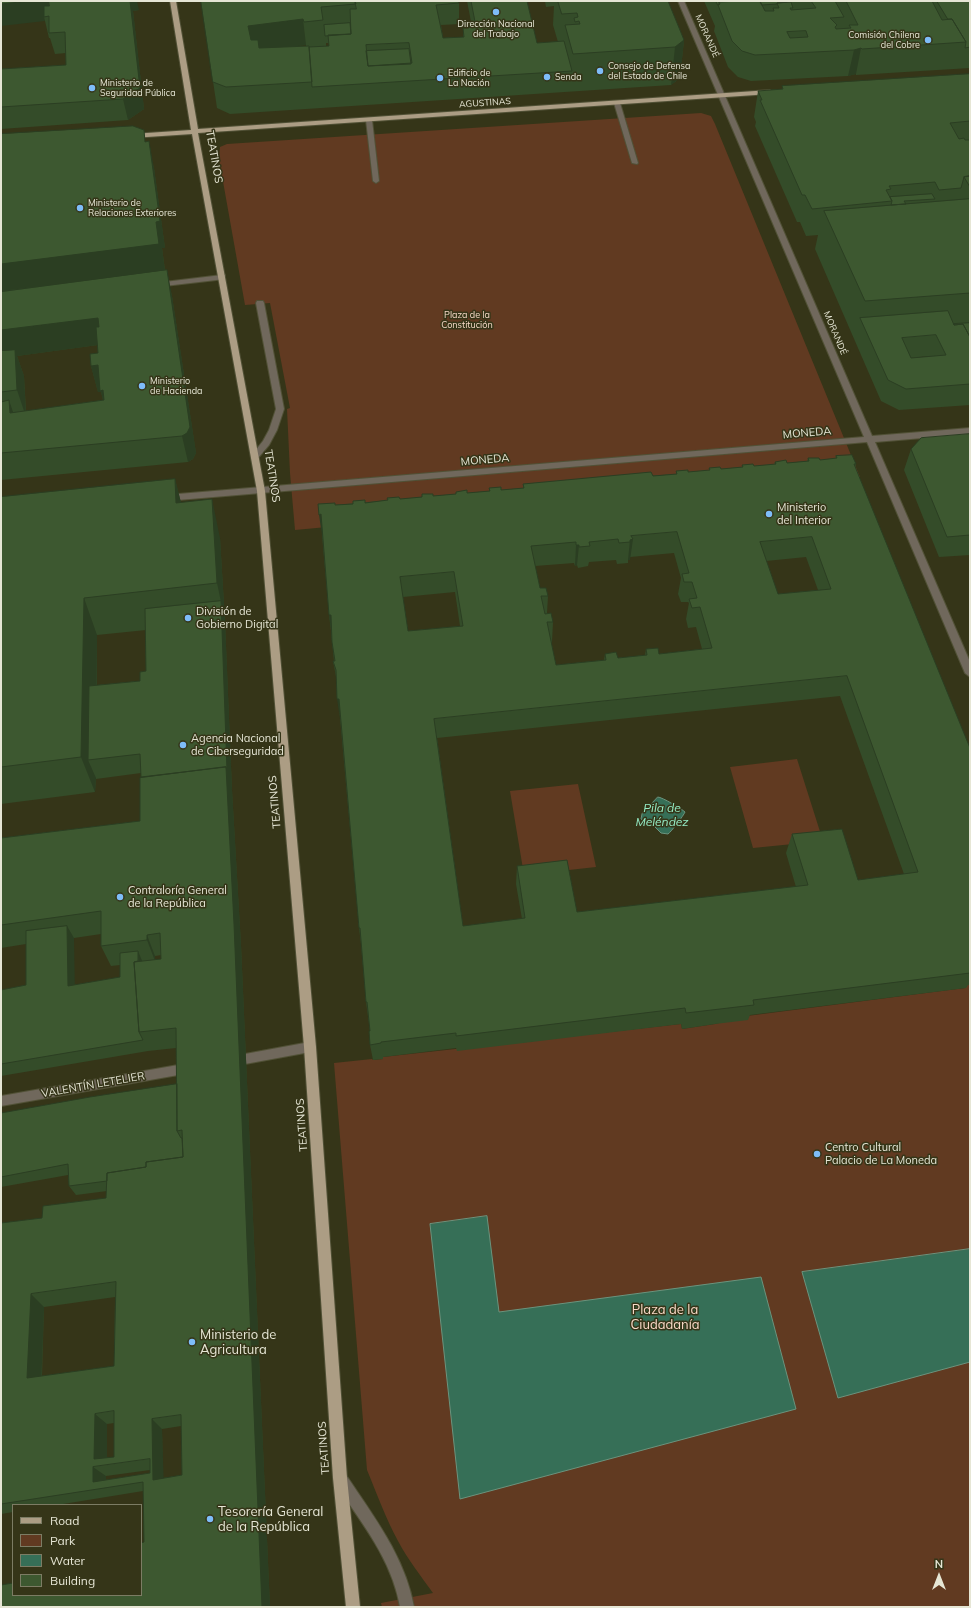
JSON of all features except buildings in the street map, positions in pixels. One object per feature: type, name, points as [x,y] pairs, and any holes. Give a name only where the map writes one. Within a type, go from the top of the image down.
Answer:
[{"type":"main road","name":"TEATINOS","points":[[173,1],[195,132],[261,491],[310,1047],[340,1478],[353,1607]]},
{"type":"main road","name":"AGUSTINAS","points":[[126,137],[775,92]]},
{"type":"street","name":"MORANDÉ","points":[[680,1],[970,674]]},
{"type":"street","points":[[617,103],[635,163]]},
{"type":"street","points":[[369,120],[376,181]]},
{"type":"street","points":[[151,286],[222,277]]},
{"type":"street","points":[[254,456],[266,443],[273,430],[280,409],[260,303]]},
{"type":"street","name":"MONEDA","points":[[159,499],[970,431]]},
{"type":"street","points":[[245,1058],[310,1047]]},
{"type":"street","name":"VALENTÍN LETELIER","points":[[1,1101],[184,1069]]},
{"type":"street","points":[[340,1478],[395,1564],[402,1581],[408,1607]]},
{"type":"green space","name":"Plaza de la Constitución","points":[[701,113],[711,116],[715,124],[860,477],[295,530],[290,473],[287,409],[290,408],[270,303],[245,305],[219,159],[220,147],[227,144]]},
{"type":"green space","points":[[797,759],[823,841],[753,848],[730,767]]},
{"type":"green space","points":[[578,784],[596,867],[524,875],[510,791]]},
{"type":"green space","name":"Plaza de la Ciudadanía","points":[[964,985],[970,985],[970,1607],[382,1607],[381,1603],[433,1593],[410,1561],[398,1541],[367,1470],[334,1063],[383,1059],[383,1057],[681,1024],[682,1029],[715,1024],[747,1016],[965,988]]},
{"type":"water","name":"Pila de Meléndez","points":[[658,797],[672,803],[685,812],[668,834],[661,833],[653,825],[646,823],[641,819],[642,814]]},
{"type":"water","points":[[487,1216],[499,1312],[761,1277],[796,1409],[460,1499],[430,1224]]},
{"type":"water","points":[[970,1249],[970,1362],[838,1398],[802,1272]]},
{"type":"place","name":"Dirección Nacional del Trabajo","points":[[496,12]]},
{"type":"place","name":"Comisión Chilena del Cobre","points":[[928,40]]},
{"type":"place","name":"Consejo de Defensa del Estado de Chile","points":[[600,71]]},
{"type":"place","name":"Senda","points":[[547,77]]},
{"type":"place","name":"Edificio de La Nación","points":[[440,78]]},
{"type":"place","name":"Ministerio de Seguridad Pública","points":[[92,88]]},
{"type":"place","name":"Ministerio de Relaciones Exteriores","points":[[80,208]]},
{"type":"place","name":"Ministerio de Hacienda","points":[[142,386]]},
{"type":"place","name":"Ministerio del Interior","points":[[769,514]]},
{"type":"place","name":"División de Gobierno Digital","points":[[188,618]]},
{"type":"place","name":"Agencia Nacional de Ciberseguridad","points":[[183,745]]},
{"type":"place","name":"Contraloría General de la República","points":[[120,897]]},
{"type":"place","name":"Centro Cultural Palacio de La Moneda","points":[[817,1154]]},
{"type":"place","name":"Ministerio de Agricultura","points":[[192,1342]]},
{"type":"place","name":"Tesorería General de la República","points":[[210,1519]]}]
